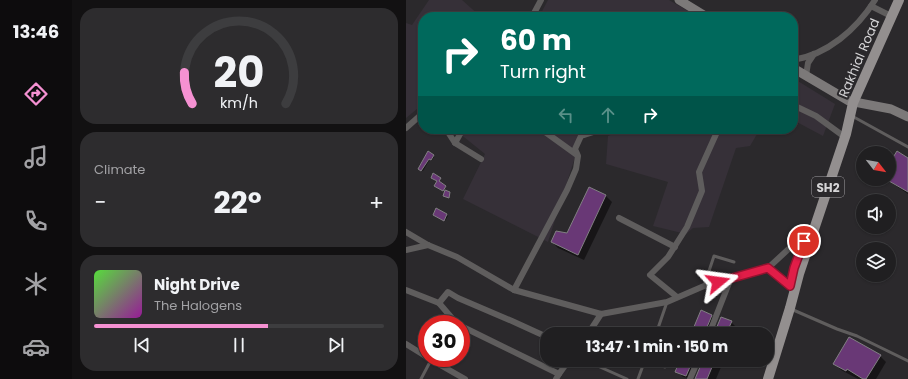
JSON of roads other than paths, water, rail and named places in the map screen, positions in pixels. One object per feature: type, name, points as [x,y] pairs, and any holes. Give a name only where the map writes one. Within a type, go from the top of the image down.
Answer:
[{"type":"main road","name":"Rakhial Road","points":[[764,379],[786,308],[794,268],[842,135],[851,102],[899,0]]},
{"type":"main road","points":[[687,2],[700,12]]},
{"type":"main road","points":[[798,71],[851,102],[890,109],[908,117]]},
{"type":"main road","name":"Rakhial Road","points":[[768,379],[790,308],[798,274],[846,134],[851,102]]},
{"type":"street","points":[[535,12],[541,0]]},
{"type":"street","points":[[798,59],[814,54],[842,38],[857,25],[875,0]]},
{"type":"street","points":[[871,6],[891,16]]},
{"type":"street","points":[[806,76],[808,63],[814,54]]},
{"type":"street","points":[[798,107],[816,116],[842,135]]},
{"type":"street","points":[[406,128],[418,117]]},
{"type":"street","points":[[449,134],[455,143],[480,159]]},
{"type":"street","points":[[455,143],[460,134]]},
{"type":"street","points":[[548,134],[578,156]]},
{"type":"street","points":[[514,290],[567,190],[576,169],[578,156],[575,149],[582,136],[588,134]]},
{"type":"street","points":[[677,297],[650,275],[668,257],[687,227],[702,191],[700,172],[716,134]]},
{"type":"street","points":[[619,218],[675,247]]},
{"type":"street","points":[[406,232],[428,245],[457,257],[514,290],[601,314],[667,302],[704,286],[768,268],[807,232]]},
{"type":"street","points":[[406,250],[428,245]]},
{"type":"street","points":[[768,268],[790,286]]},
{"type":"street","points":[[712,327],[731,278]]},
{"type":"street","points":[[406,290],[439,303],[449,315]]},
{"type":"street","points":[[439,303],[448,292],[458,298],[540,334]]},
{"type":"street","points":[[593,327],[601,314]]},
{"type":"street","points":[[470,331],[558,377],[564,367]]},
{"type":"street","points":[[406,344],[418,351]]},
{"type":"street","points":[[444,367],[464,379]]},
{"type":"street","points":[[690,379],[695,367]]},
{"type":"lane","points":[[850,115],[908,147]]},
{"type":"lane","points":[[704,286],[714,256],[734,262]]},
{"type":"lane","points":[[658,327],[667,302]]},
{"type":"lane","points":[[790,308],[837,329],[857,336],[908,361]]},
{"type":"lane","points":[[421,379],[426,367]]},
{"type":"lane","points":[[601,367],[627,379]]},
{"type":"lane","points":[[638,379],[643,367]]}]
